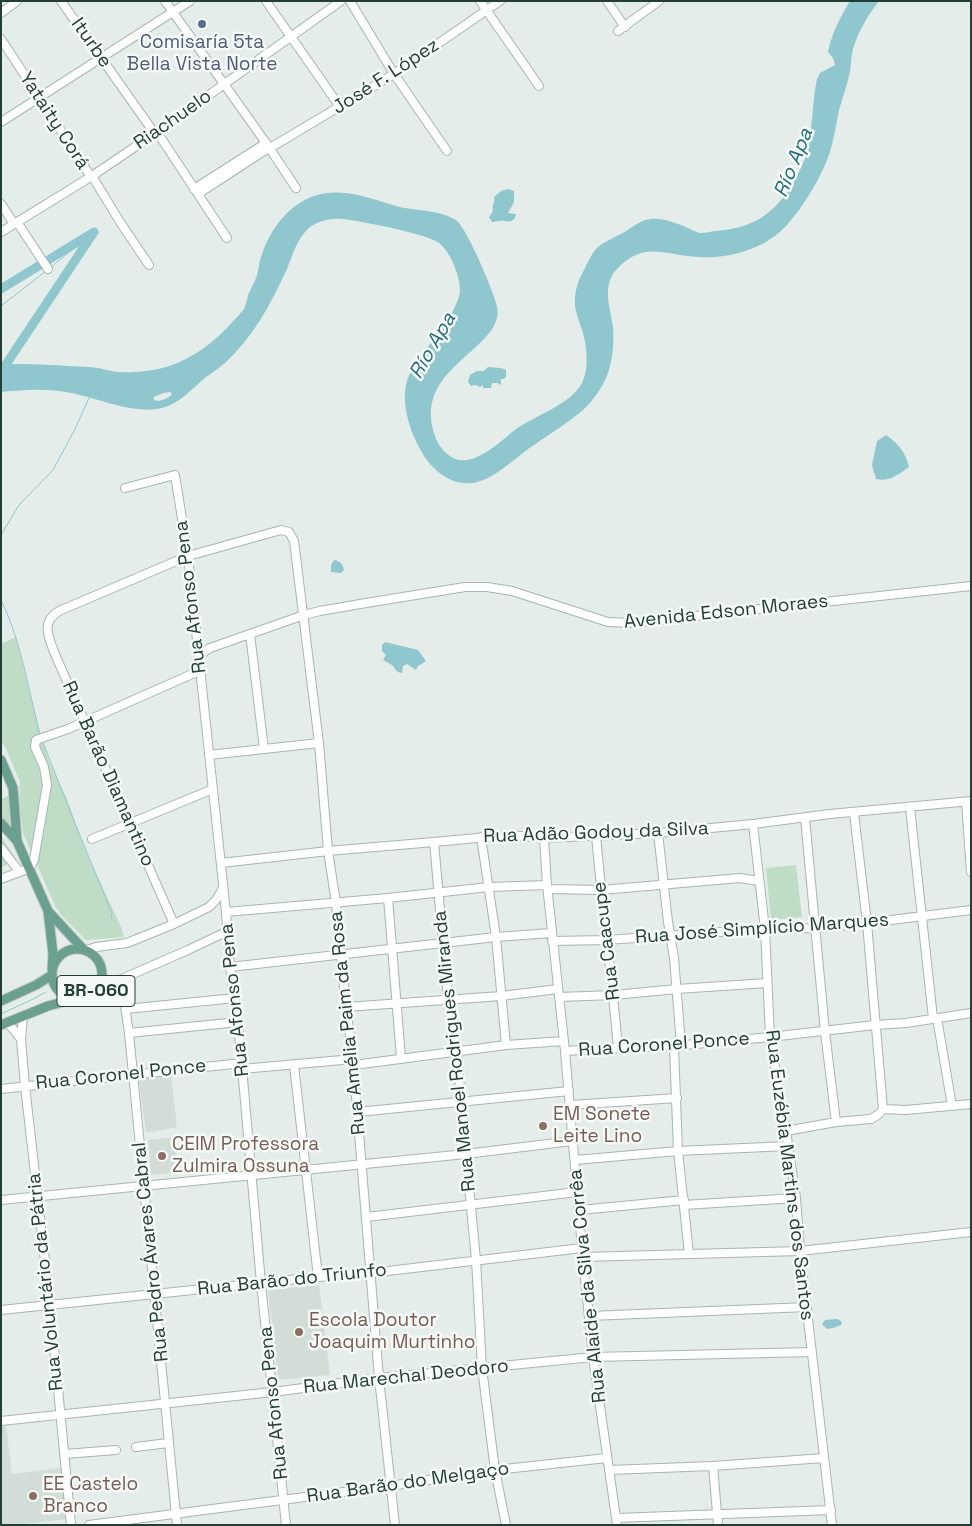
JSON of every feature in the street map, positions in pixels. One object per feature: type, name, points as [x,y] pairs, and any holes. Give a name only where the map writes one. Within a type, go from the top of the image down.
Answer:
[{"type":"main road","name":"BR-060","points":[[1,760],[13,788],[17,840]]},
{"type":"main road","name":"BR-060","points":[[1,823],[17,840],[48,911],[51,927],[54,982],[62,993],[74,999]]},
{"type":"main road","name":"BR-060","points":[[4,1024],[48,1006],[86,997],[96,990],[100,984],[102,971],[97,958],[85,950],[48,911]]},
{"type":"main road","name":"BR-060","points":[[1,1001],[36,985],[52,972],[55,962],[64,952],[77,948],[85,950]]},
{"type":"street","points":[[1,13],[17,1]]},
{"type":"street","name":"Iturbe","points":[[62,1],[156,133],[227,238]]},
{"type":"street","points":[[165,1],[269,146],[296,188]]},
{"type":"street","points":[[1,122],[190,1]]},
{"type":"street","points":[[266,1],[340,107]]},
{"type":"street","name":"Riachuelo","points":[[1,232],[156,133],[341,1]]},
{"type":"street","points":[[350,1],[394,74],[447,151]]},
{"type":"street","points":[[480,1],[540,86]]},
{"type":"street","name":"José F. López","points":[[196,192],[269,146],[340,107],[394,74],[500,1]]},
{"type":"street","points":[[607,1],[622,29],[659,1]]},
{"type":"street","name":"Yataity Corá","points":[[1,39],[149,265]]},
{"type":"street","points":[[1,204],[48,269]]},
{"type":"street","name":"Rua Afonso Pena","points":[[125,488],[175,476],[188,556],[228,931],[230,966],[238,1022],[261,1283],[286,1525]]},
{"type":"street","name":"Rua Amélia Paim da Rosa","points":[[188,556],[281,530],[289,532],[294,540],[319,743],[328,851],[336,903],[346,1007],[354,1062],[379,1378],[396,1525]]},
{"type":"street","name":"Rua Barão Diamantino","points":[[174,924],[54,652],[47,628],[52,615],[59,611],[188,556]]},
{"type":"street","name":"Avenida Edson Moraes","points":[[199,660],[203,653],[210,648],[304,616],[366,603],[465,587],[487,587],[512,591],[608,622],[632,623],[971,586]]},
{"type":"street","points":[[250,634],[264,749]]},
{"type":"street","points":[[1,879],[30,868],[38,844],[40,818],[47,785],[44,767],[35,747],[35,742],[199,671]]},
{"type":"street","points":[[209,755],[319,743]]},
{"type":"street","points":[[92,839],[213,789]]},
{"type":"street","points":[[968,802],[971,872]]},
{"type":"street","name":"Rua Adão Godoy da Silva","points":[[221,863],[328,851],[509,835],[544,838],[658,834],[968,802]]},
{"type":"street","points":[[910,808],[935,1018],[952,1106]]},
{"type":"street","points":[[786,1131],[836,1122],[871,1119],[882,1110],[867,923],[854,813]]},
{"type":"street","points":[[805,818],[825,1032],[836,1122]]},
{"type":"street","name":"Rua Euzébia Martins dos Santos","points":[[753,824],[765,929],[770,1037],[796,1198],[800,1251],[832,1525]]},
{"type":"street","points":[[658,834],[677,989],[678,1152],[689,1254]]},
{"type":"street","name":"Rua Caacupe","points":[[596,835],[600,890],[614,995],[618,1048]]},
{"type":"street","points":[[481,838],[496,937],[506,1045]]},
{"type":"street","name":"Rua Alaíde da Silva Corrêa","points":[[544,838],[547,887],[569,1091],[572,1141],[593,1357],[617,1521]]},
{"type":"street","name":"Rua Manoel Rodrigues Miranda","points":[[434,842],[448,998],[457,1052],[460,1102],[471,1204],[482,1368],[495,1470],[506,1525]]},
{"type":"street","points":[[1,848],[19,871]]},
{"type":"street","points":[[226,912],[439,894],[489,887],[547,887],[600,890],[740,878],[759,881]]},
{"type":"street","points":[[85,950],[127,943],[174,924],[209,907],[216,900],[223,887]]},
{"type":"street","points":[[388,898],[401,1058]]},
{"type":"street","name":"Rua José Simplício Marques","points":[[230,966],[496,937],[552,937],[606,940],[765,929],[816,928],[971,910]]},
{"type":"street","points":[[96,990],[228,931]]},
{"type":"street","name":"Rua Pedro Ávares Cabral","points":[[121,980],[129,1033],[177,1525]]},
{"type":"street","points":[[346,1007],[448,998],[559,993],[614,995],[768,983]]},
{"type":"street","points":[[126,1009],[235,998]]},
{"type":"street","name":"Rua Coronel Ponce","points":[[565,1051],[678,1046],[906,1023],[971,1013]]},
{"type":"street","name":"Rua Voluntário da Pátria","points":[[23,1016],[22,1039],[25,1086],[50,1305],[71,1525]]},
{"type":"street","points":[[129,1033],[238,1022]]},
{"type":"street","points":[[4,1024],[22,1039]]},
{"type":"street","name":"Rua Coronel Ponce","points":[[1,1089],[242,1066],[354,1062],[401,1058],[506,1045],[564,1041]]},
{"type":"street","points":[[294,1065],[318,1277]]},
{"type":"street","points":[[358,1112],[569,1091]]},
{"type":"street","points":[[570,1105],[677,1098]]},
{"type":"street","points":[[882,1110],[906,1110],[971,1104]]},
{"type":"street","points":[[1,1200],[466,1154],[572,1141]]},
{"type":"street","points":[[575,1160],[788,1146]]},
{"type":"street","points":[[366,1217],[577,1192]]},
{"type":"street","points":[[580,1210],[684,1202],[796,1198]]},
{"type":"street","points":[[583,1258],[800,1251],[971,1232]]},
{"type":"street","name":"Rua Barão do Triunfo","points":[[1,1310],[370,1273],[582,1248]]},
{"type":"street","points":[[590,1316],[807,1307]]},
{"type":"street","name":"Rua Marechal Deodoro","points":[[1,1421],[166,1405],[379,1378],[593,1357],[812,1352]]},
{"type":"street","points":[[136,1447],[168,1444]]},
{"type":"street","points":[[64,1454],[116,1450]]},
{"type":"street","name":"Rua Barão do Melgaço","points":[[89,1525],[390,1486],[495,1470],[607,1458]]},
{"type":"street","points":[[609,1470],[713,1466],[824,1458]]},
{"type":"street","points":[[713,1466],[718,1525]]},
{"type":"street","points":[[617,1521],[717,1514],[831,1510]]},
{"type":"shaded area","points":[[171,1075],[177,1127],[146,1133],[139,1079]]},
{"type":"shaded area","name":"CEIM Professora Zulmira Ossuna","points":[[174,1137],[177,1173],[151,1175],[148,1140]]},
{"type":"shaded area","name":"Escola Doutor Joaquim Murtinho","points":[[319,1285],[330,1375],[278,1380],[268,1290]]},
{"type":"shaded area","name":"EE Castelo Branco","points":[[6,1426],[12,1474],[61,1468],[67,1519],[1,1525],[1,1427]]},
{"type":"green space","points":[[16,637],[40,733],[50,763],[67,799],[84,847],[124,937],[86,940],[62,916],[55,906],[23,833],[19,802],[20,782],[5,746],[1,743],[1,644]]},
{"type":"green space","points":[[12,794],[13,829],[1,818],[1,799]]},
{"type":"green space","points":[[1,836],[16,859],[1,868]]},
{"type":"green space","points":[[796,865],[802,917],[771,920],[766,868]]},
{"type":"water","points":[[850,1],[879,1],[864,24],[853,49],[850,72],[829,155],[816,183],[799,210],[776,235],[746,251],[717,257],[647,252],[628,259],[613,274],[608,288],[613,327],[613,350],[608,373],[600,389],[582,411],[503,469],[487,478],[472,483],[465,483],[452,480],[440,474],[421,451],[409,424],[405,404],[406,385],[409,375],[420,357],[447,322],[460,292],[457,272],[451,258],[439,243],[432,239],[362,222],[332,219],[322,221],[309,228],[296,245],[285,273],[267,309],[244,343],[225,363],[191,391],[168,406],[152,410],[129,408],[54,390],[1,392],[1,365],[45,364],[131,372],[163,368],[178,363],[196,353],[213,341],[244,309],[256,278],[266,243],[287,213],[316,195],[338,192],[347,193],[400,207],[451,217],[461,226],[473,248],[486,275],[495,299],[498,314],[487,336],[440,383],[431,406],[431,420],[436,440],[448,455],[460,460],[475,458],[490,450],[516,429],[561,404],[577,391],[582,383],[586,371],[586,352],[583,333],[577,316],[575,296],[580,278],[597,248],[638,223],[651,219],[669,221],[700,233],[741,227],[762,217],[780,201],[796,178],[805,158],[809,142],[817,79],[820,73],[835,65],[833,58],[828,52],[829,45]],"holes":[[[170,392],[172,394],[164,400],[154,400],[154,397],[163,393]]]},
{"type":"water","points":[[508,189],[514,191],[514,202],[508,213],[516,214],[515,218],[510,221],[492,222],[489,217],[493,211],[494,197],[501,191]]},
{"type":"water","points":[[488,367],[506,370],[506,377],[501,379],[501,385],[492,383],[491,388],[483,388],[483,385],[480,387],[471,386],[468,382],[470,375],[477,371],[484,371]]},
{"type":"water","points":[[886,435],[901,449],[909,467],[889,479],[881,480],[876,479],[872,465],[877,441]]},
{"type":"water","points":[[334,560],[340,562],[343,566],[344,570],[341,573],[331,572],[331,565]]},
{"type":"water","points":[[385,642],[418,650],[426,661],[418,666],[416,670],[407,664],[403,666],[402,673],[398,672],[392,665],[383,660],[386,655],[382,651],[382,645]]},
{"type":"water","points":[[838,1319],[842,1322],[841,1325],[833,1328],[827,1329],[822,1324],[825,1320]]},
{"type":"waterway","name":"Río Apa","points":[[51,267],[94,232]]},
{"type":"waterway","name":"Río Apa","points":[[1,289],[94,232],[1,372]]},
{"type":"waterway","points":[[1,306],[46,271]]},
{"type":"waterway","points":[[1,535],[19,505],[53,470],[89,398]]},
{"type":"waterway","points":[[1,600],[19,649],[40,734]]},
{"type":"waterway","points":[[42,740],[112,913],[111,918]]},
{"type":"waterway","points":[[1,1014],[46,992]]},
{"type":"place","name":"Comisaría 5ta Bella Vista Norte","points":[[202,24]]},
{"type":"place","name":"EM Sonete Leite Lino","points":[[543,1126]]},
{"type":"place","name":"CEIM Professora Zulmira Ossuna","points":[[162,1156]]},
{"type":"place","name":"Escola Doutor Joaquim Murtinho","points":[[299,1332]]},
{"type":"place","name":"EE Castelo Branco","points":[[33,1496]]}]
